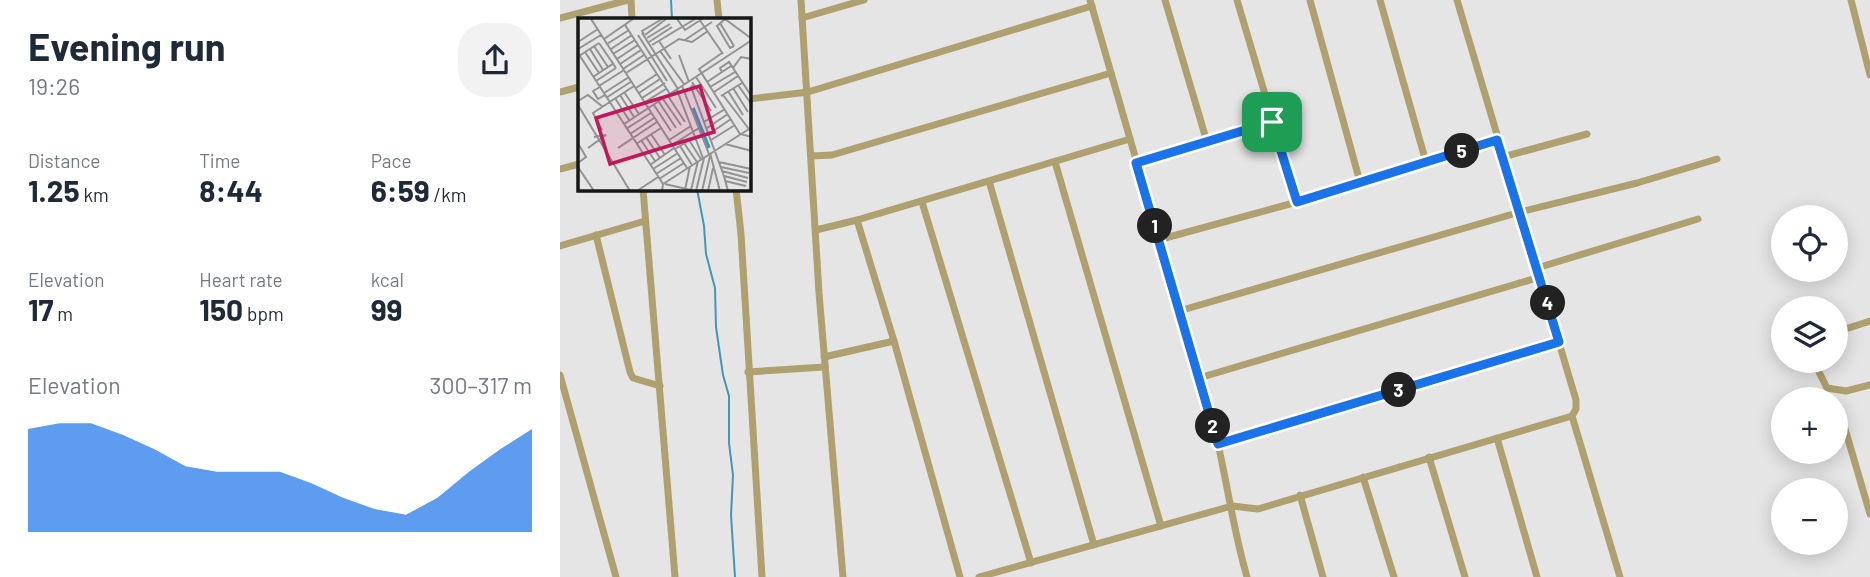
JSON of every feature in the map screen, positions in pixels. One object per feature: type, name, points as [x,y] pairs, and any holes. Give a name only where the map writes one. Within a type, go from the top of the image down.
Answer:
[{"type":"street","points":[[560,18],[629,0],[632,18]]},
{"type":"street","points":[[717,0],[719,18]]},
{"type":"street","points":[[801,0],[824,367],[843,577]]},
{"type":"street","points":[[802,18],[864,0]]},
{"type":"street","points":[[1166,0],[1207,142]]},
{"type":"street","points":[[1237,0],[1297,202]]},
{"type":"street","points":[[1310,0],[1360,182]]},
{"type":"street","points":[[1380,0],[1426,162]]},
{"type":"street","points":[[979,577],[1232,506],[1258,509],[1572,416],[1576,409],[1576,400],[1457,0]]},
{"type":"street","points":[[1851,0],[1870,75]]},
{"type":"street","points":[[751,99],[808,92],[1091,3],[1218,444],[1232,506],[1235,536],[1247,577]]},
{"type":"street","points":[[811,156],[832,155],[1111,73]]},
{"type":"street","points":[[560,92],[578,87]]},
{"type":"street","points":[[1136,163],[1272,122]]},
{"type":"street","points":[[1503,157],[1587,134]]},
{"type":"street","points":[[816,230],[922,202],[1130,139]]},
{"type":"street","points":[[1158,240],[1297,202],[1497,140]]},
{"type":"street","points":[[1180,311],[1520,212],[1645,181],[1717,159]]},
{"type":"street","points":[[1055,162],[1161,526]]},
{"type":"street","points":[[560,169],[578,164]]},
{"type":"street","points":[[989,181],[1094,545]]},
{"type":"street","points":[[643,191],[675,577]]},
{"type":"street","points":[[736,191],[762,577]]},
{"type":"street","points":[[922,202],[1031,563]]},
{"type":"street","points":[[1537,268],[1698,219]]},
{"type":"street","points":[[857,220],[960,577]]},
{"type":"street","points":[[560,246],[645,221]]},
{"type":"street","points":[[596,235],[630,372],[633,378],[660,386]]},
{"type":"street","points":[[1199,378],[1541,277]]},
{"type":"street","points":[[1848,328],[1870,321]]},
{"type":"street","points":[[824,357],[894,341]]},
{"type":"street","points":[[1218,444],[1559,342]]},
{"type":"street","points":[[748,372],[824,367]]},
{"type":"street","points":[[1820,373],[1827,388],[1846,391],[1870,385]]},
{"type":"street","points":[[560,375],[616,577]]},
{"type":"street","points":[[1572,416],[1620,577]]},
{"type":"street","points":[[1497,438],[1537,577]]},
{"type":"street","points":[[1848,439],[1870,514]]},
{"type":"street","points":[[1429,457],[1465,577]]},
{"type":"street","points":[[1363,477],[1394,577]]},
{"type":"street","points":[[1300,495],[1323,577]]},
{"type":"waterway","points":[[671,0],[672,18]]},
{"type":"waterway","points":[[697,191],[706,254],[715,288],[716,327],[723,375],[729,396],[735,577]]},
{"type":"route","points":[[1272,122],[1297,202],[1497,140],[1559,342],[1218,444],[1136,163],[1272,122]]}]
